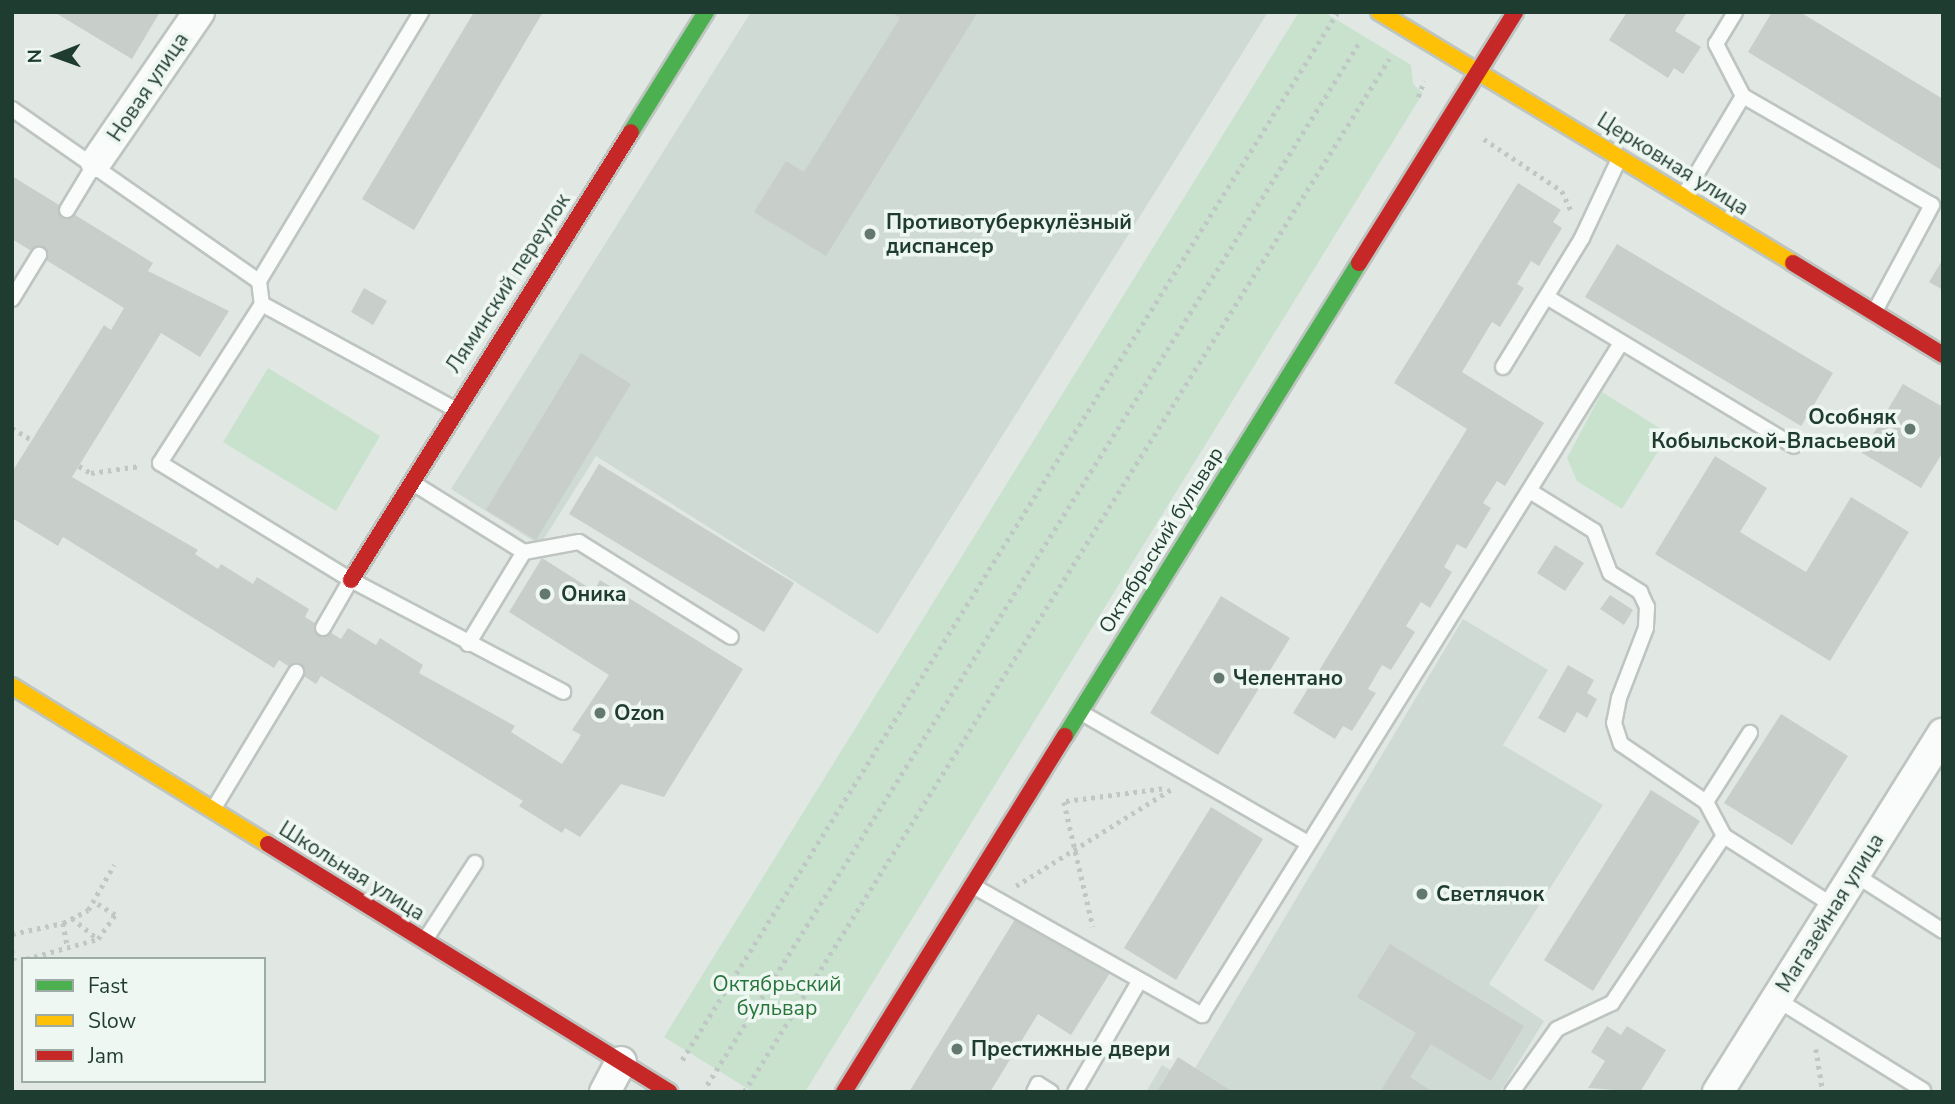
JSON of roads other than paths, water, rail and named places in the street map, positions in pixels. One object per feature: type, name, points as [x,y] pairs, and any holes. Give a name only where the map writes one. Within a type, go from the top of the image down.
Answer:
[{"type":"street","name":"Новая улица","points":[[96,162],[199,12]]},
{"type":"street","name":"Ляминский переулок","points":[[351,580],[453,408],[706,12]]},
{"type":"street","name":"Церковная улица","points":[[1379,12],[1479,69],[1943,355]]},
{"type":"street","name":"Октябрьский бульвар","points":[[844,1092],[970,885],[1515,12]]},
{"type":"street","name":"Школьная улица","points":[[12,686],[670,1092]]},
{"type":"street","name":"Магазейная улица","points":[[1718,1092],[1943,734]]},
{"type":"street","points":[[605,1092],[621,1062]]},
{"type":"lane","points":[[421,12],[259,281],[262,304],[160,463],[351,580],[562,692]]},
{"type":"lane","points":[[1735,12],[1716,44],[1743,96],[1937,204],[1874,312]]},
{"type":"lane","points":[[1684,195],[1743,96]]},
{"type":"lane","points":[[12,109],[96,162],[259,281]]},
{"type":"lane","points":[[1503,367],[1547,297],[1621,156]]},
{"type":"lane","points":[[67,210],[96,162]]},
{"type":"lane","points":[[12,299],[39,255]]},
{"type":"lane","points":[[1547,297],[1794,446]]},
{"type":"lane","points":[[262,304],[453,408]]},
{"type":"lane","points":[[970,885],[1202,1015],[1306,842],[1533,492],[1621,343]]},
{"type":"lane","points":[[410,481],[524,552],[579,542],[731,637]]},
{"type":"lane","points":[[1533,492],[1594,531],[1610,573],[1640,593],[1647,607],[1646,628],[1619,698],[1614,723],[1620,744],[1706,802],[1724,836],[1835,906]]},
{"type":"lane","points":[[468,644],[524,552]]},
{"type":"lane","points":[[323,628],[351,580]]},
{"type":"lane","points":[[213,810],[296,671]]},
{"type":"lane","points":[[1079,711],[1306,842]]},
{"type":"lane","points":[[1706,802],[1750,733]]},
{"type":"lane","points":[[1512,1092],[1557,1029],[1612,1003],[1724,836]]},
{"type":"lane","points":[[424,941],[475,863]]},
{"type":"lane","points":[[1854,874],[1943,932]]},
{"type":"lane","points":[[1075,1092],[1140,980]]},
{"type":"lane","points":[[1776,999],[1923,1090]]},
{"type":"lane","points":[[1034,1092],[1038,1084],[1051,1092]]},
{"type":"place","name":"Противотуберкулёзный диспансер","points":[[870,234]]},
{"type":"place","name":"Особняк Кобыльской-Власьевой","points":[[1910,429]]},
{"type":"place","name":"Оника","points":[[545,594]]},
{"type":"place","name":"Челентано","points":[[1219,678]]},
{"type":"place","name":"Ozon","points":[[600,713]]},
{"type":"place","name":"Светлячок","points":[[1422,894]]},
{"type":"place","name":"Престижные двери","points":[[957,1049]]}]
